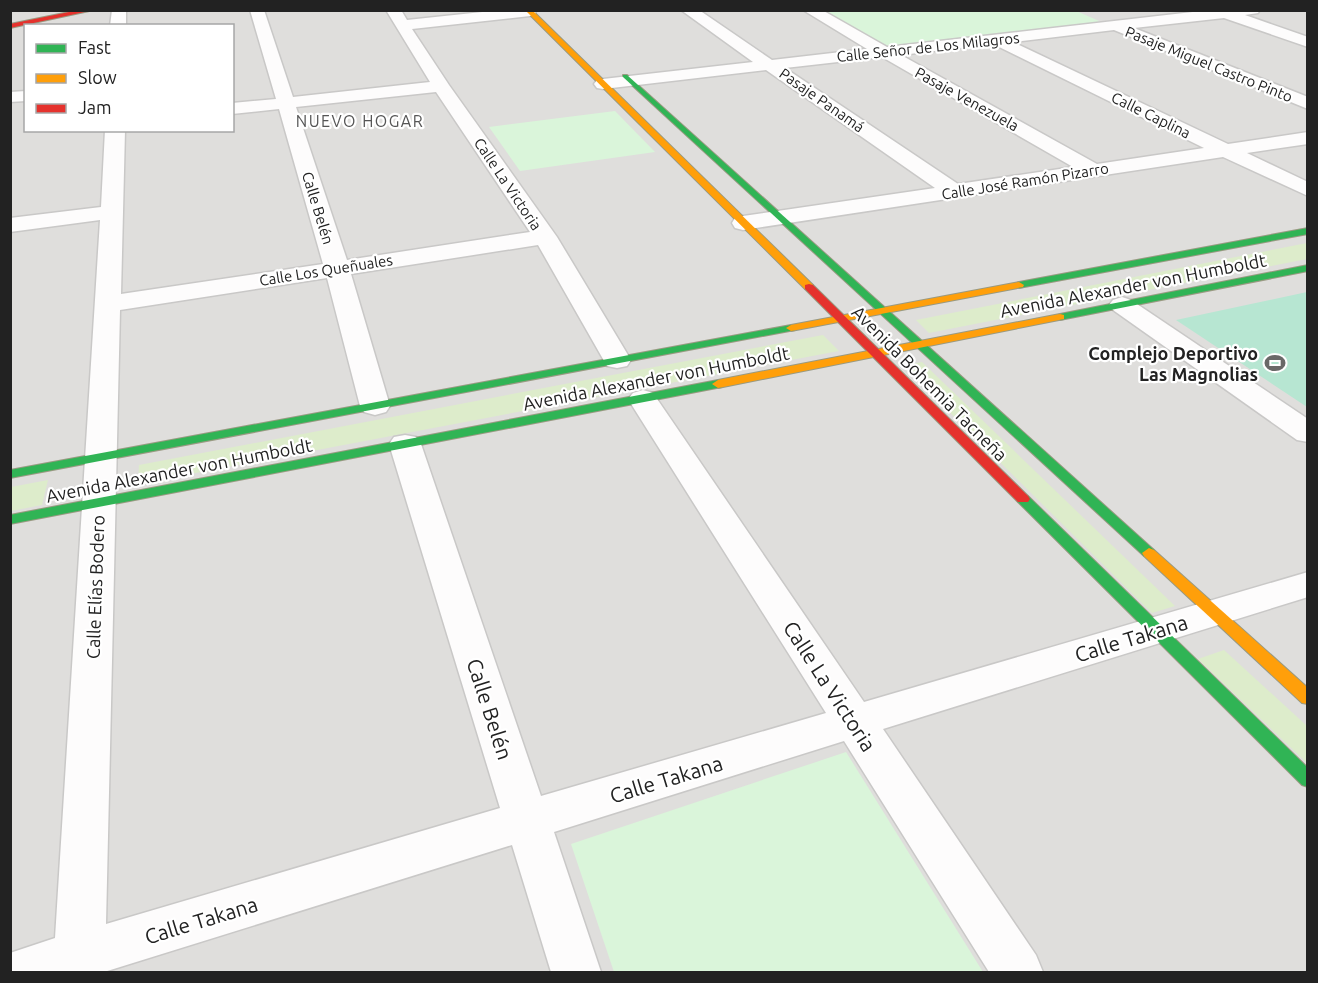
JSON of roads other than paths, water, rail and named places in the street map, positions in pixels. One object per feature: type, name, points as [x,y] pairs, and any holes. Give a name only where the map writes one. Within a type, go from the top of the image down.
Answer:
[{"type":"street","points":[[10,19],[56,10]]},
{"type":"street","points":[[10,26],[92,10]]},
{"type":"street","name":"Calle Belén","points":[[257,10],[337,268],[375,406]]},
{"type":"street","name":"Pasaje Panamá","points":[[688,10],[954,191]]},
{"type":"street","name":"Pasaje Venezuela","points":[[810,10],[1093,170]]},
{"type":"street","name":"Calle Señor de Los Milagros","points":[[603,84],[624,75],[771,65],[1253,10]]},
{"type":"street","points":[[398,18],[529,11]]},
{"type":"street","name":"Avenida Bohemia Tacneña","points":[[529,11],[1308,780]]},
{"type":"street","points":[[1223,12],[1308,42]]},
{"type":"street","name":"Pasaje Miguel Castro Pinto","points":[[1087,14],[1308,104]]},
{"type":"street","name":"Calle La Victoria","points":[[398,18],[441,86],[545,237],[617,360]]},
{"type":"street","name":"Calle Caplina","points":[[995,40],[1308,190]]},
{"type":"street","name":"Avenida Bohemia Tacneña","points":[[624,75],[1308,698]]},
{"type":"street","points":[[234,110],[441,86]]},
{"type":"street","name":"Calle Elías Bodero","points":[[79,965],[115,132]]},
{"type":"street","name":"Calle José Ramón Pizarro","points":[[743,224],[1308,138]]},
{"type":"street","points":[[10,225],[111,212]]},
{"type":"street","name":"Avenida Alexander von Humboldt","points":[[10,474],[1308,231]]},
{"type":"street","name":"Calle Los Queñuales","points":[[108,304],[545,237]]},
{"type":"street","name":"Avenida Alexander von Humboldt","points":[[10,520],[876,354],[1308,268]]},
{"type":"street","points":[[1122,305],[1308,433]]},
{"type":"street","name":"Calle La Victoria","points":[[643,399],[1018,972]]},
{"type":"street","name":"Calle Belén","points":[[405,444],[576,972]]},
{"type":"street","name":"Calle Takana","points":[[25,972],[79,965],[527,821],[1308,584]]},
{"type":"place","name":"Complejo Deportivo Las Magnolias","points":[[1275,363]]},
{"type":"district","name":"NUEVO HOGAR","points":[[360,121]]}]
